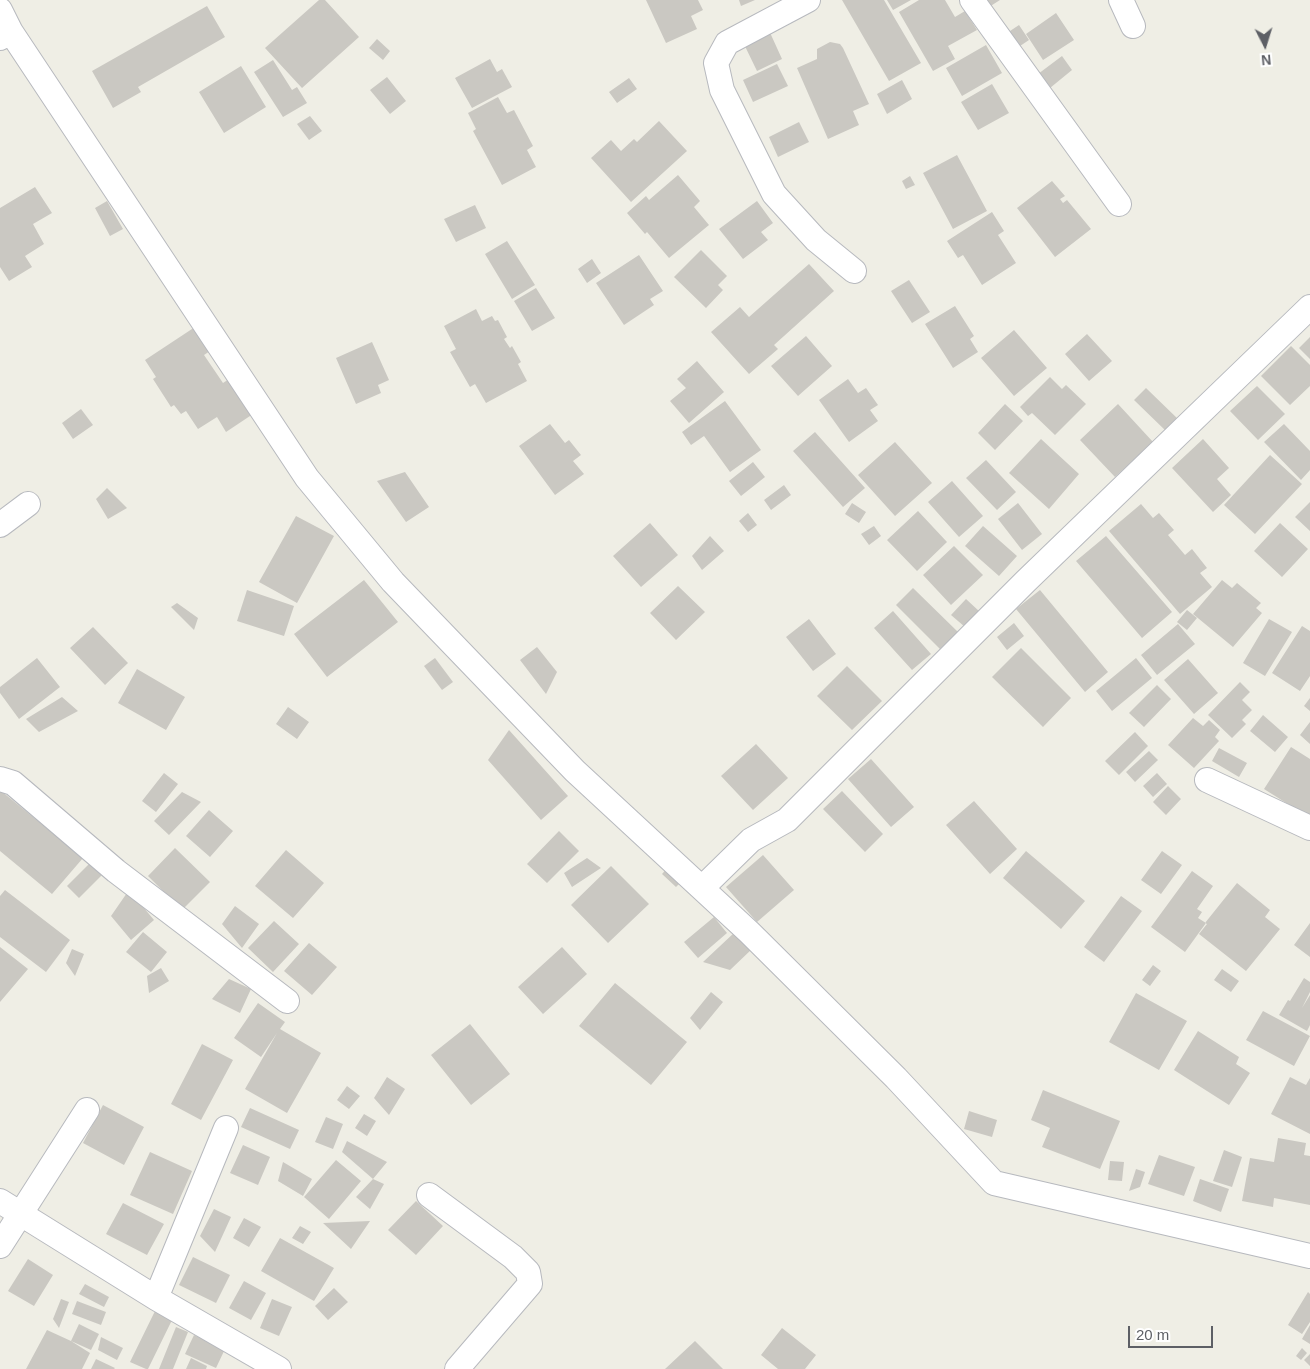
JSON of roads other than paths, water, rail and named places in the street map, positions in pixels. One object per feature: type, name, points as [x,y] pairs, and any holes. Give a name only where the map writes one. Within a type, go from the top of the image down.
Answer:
[{"type":"street","points":[[808,0],[727,42],[716,62],[722,90],[774,194],[816,240],[854,271]]},
{"type":"street","points":[[972,0],[1119,204]]},
{"type":"street","points":[[1122,0],[1133,26]]},
{"type":"street","points":[[0,10],[6,35],[307,478],[392,582],[575,771],[749,932],[896,1078],[994,1183],[1310,1256]]},
{"type":"street","points":[[702,888],[751,840],[787,820],[1026,582],[1310,307]]},
{"type":"street","points":[[0,525],[28,504]]},
{"type":"street","points":[[0,779],[13,783],[116,871],[287,1001]]},
{"type":"street","points":[[1208,780],[1310,828]]},
{"type":"street","points":[[0,1246],[10,1207],[87,1110]]},
{"type":"street","points":[[156,1298],[226,1128]]},
{"type":"street","points":[[429,1194],[513,1257],[528,1272],[530,1284],[457,1369]]},
{"type":"street","points":[[10,1207],[156,1298],[279,1369]]}]
